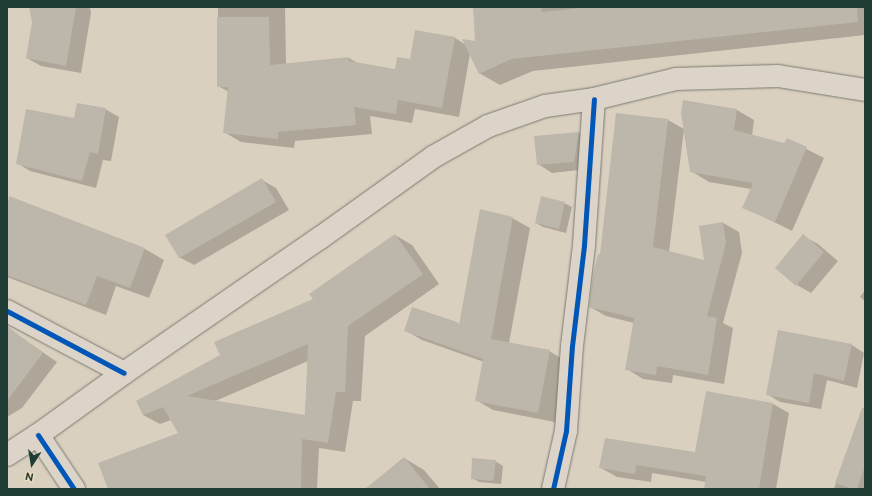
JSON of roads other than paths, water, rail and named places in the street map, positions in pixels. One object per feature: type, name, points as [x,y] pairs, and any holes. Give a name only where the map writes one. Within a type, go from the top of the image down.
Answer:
[{"type":"main road","points":[[7,455],[38,435],[124,373],[320,238],[433,157],[488,126],[545,106],[594,99],[676,79],[778,76],[859,84]]},
{"type":"main road","points":[[552,489],[566,431],[572,346],[584,245],[594,99]]},
{"type":"main road","points":[[7,312],[124,373]]},
{"type":"main road","points":[[38,435],[74,489]]}]
